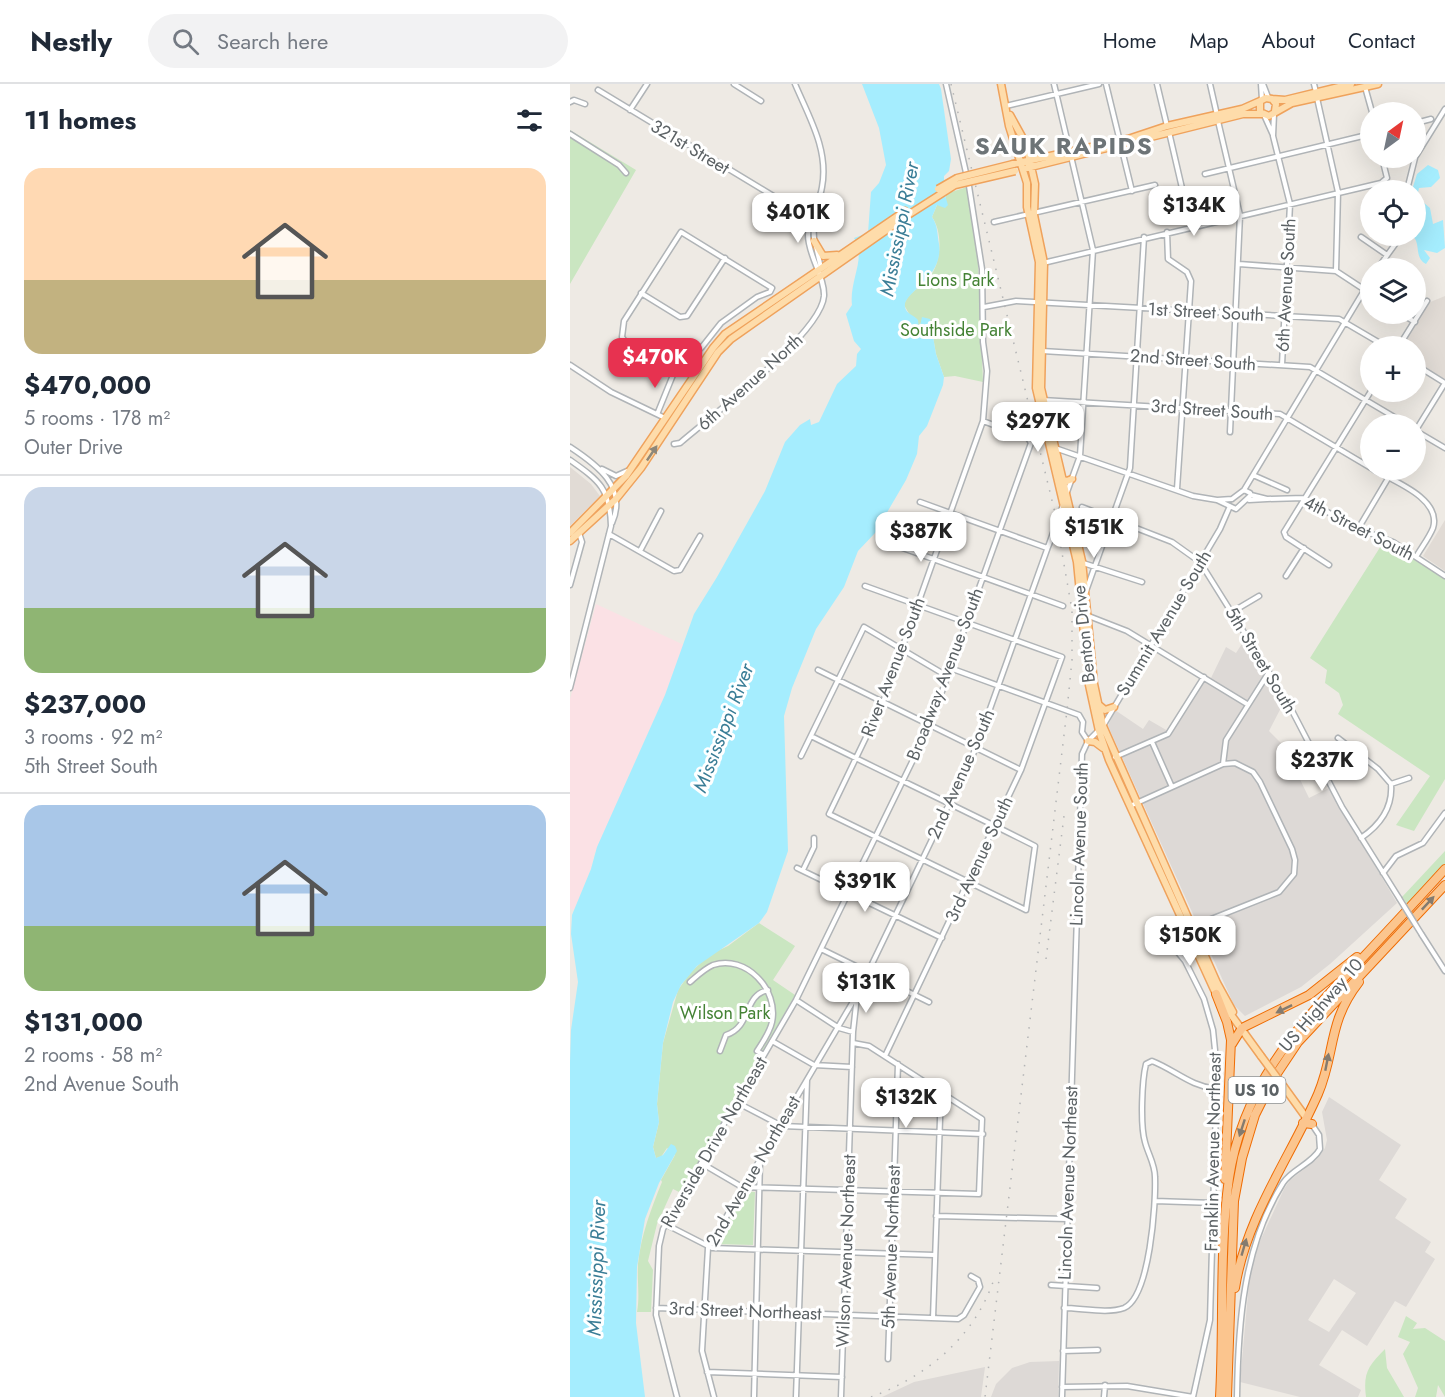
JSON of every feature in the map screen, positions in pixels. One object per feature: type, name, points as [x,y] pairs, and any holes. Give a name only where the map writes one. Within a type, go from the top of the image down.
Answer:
[{"type":"highway","name":"US Highway 10","points":[[1220,1397],[1226,1226],[1234,1154],[1246,1115],[1266,1073],[1302,1022],[1445,869]]},
{"type":"highway","name":"US 10","points":[[1227,1397],[1234,1200],[1242,1158],[1256,1115],[1272,1081],[1291,1051],[1445,885]]},
{"type":"highway","points":[[1230,1052],[1235,1036],[1242,1028],[1295,1004],[1322,987],[1396,922]]},
{"type":"highway","points":[[1230,1346],[1237,1278],[1248,1236],[1321,1086],[1332,1034],[1345,1002],[1399,934]]},
{"type":"highway","points":[[1216,994],[1227,1022],[1230,1052],[1226,1226]]},
{"type":"highway","points":[[1304,1119],[1312,1124]]},
{"type":"main road","name":"Benton Drive","points":[[1001,84],[1009,126],[1028,187],[1031,215],[1042,263],[1038,351],[1041,400],[1063,505],[1079,562],[1101,728],[1106,751],[1112,759]]},
{"type":"main road","points":[[570,533],[615,495],[641,468],[724,345],[847,252],[957,178],[1120,143],[1217,117],[1253,112],[1263,115],[1351,84]]},
{"type":"main road","points":[[1217,117],[1265,99],[1282,100],[1377,84]]},
{"type":"main road","points":[[1265,99],[1276,104],[1274,112]]},
{"type":"main road","points":[[1263,115],[1258,108],[1265,99]]},
{"type":"main road","name":"Benton Drive","points":[[1006,106],[1025,140],[1035,188],[1031,215]]},
{"type":"main road","points":[[814,242],[823,256],[847,252]]},
{"type":"main road","points":[[615,495],[665,418],[725,334],[819,273]]},
{"type":"main road","name":"Benton Drive","points":[[1041,400],[1066,496],[1086,592],[1089,686],[1112,759],[1189,928],[1216,994],[1284,1087],[1304,1119]]},
{"type":"main road","points":[[1061,479],[1067,481],[1072,479]]},
{"type":"main road","points":[[570,541],[608,501]]},
{"type":"main road","points":[[1059,521],[1067,520]]},
{"type":"main road","points":[[1098,705],[1105,710],[1114,707]]},
{"type":"main road","points":[[1088,741],[1095,742],[1106,751]]},
{"type":"main road","name":"Benton Drive","points":[[1189,928],[1242,1028]]},
{"type":"street","points":[[630,111],[647,84]]},
{"type":"street","points":[[734,84],[761,101]]},
{"type":"street","points":[[795,84],[824,160],[822,190],[808,233],[819,273]]},
{"type":"street","name":"River Avenue South","points":[[876,837],[829,814],[883,702],[983,421],[987,371],[983,342],[982,269],[969,186],[946,84]]},
{"type":"street","name":"2nd Avenue South","points":[[837,1026],[858,993],[976,748],[1080,456],[1093,250],[1054,84]]},
{"type":"street","points":[[1006,106],[1099,84]]},
{"type":"street","points":[[1106,84],[1132,191]]},
{"type":"street","points":[[1157,84],[1191,226]]},
{"type":"street","points":[[1210,84],[1240,215],[1230,432]]},
{"type":"street","points":[[1262,84],[1265,99]]},
{"type":"street","points":[[1314,84],[1338,192],[1336,271]]},
{"type":"street","points":[[1365,87],[1369,102]]},
{"type":"street","name":"321st Street","points":[[598,90],[813,220]]},
{"type":"street","points":[[570,102],[574,100],[585,104]]},
{"type":"street","points":[[1426,140],[1445,109]]},
{"type":"street","points":[[1273,136],[1274,112]]},
{"type":"street","points":[[1263,115],[1273,136],[1290,204]]},
{"type":"street","points":[[1426,120],[1431,119]]},
{"type":"street","points":[[570,134],[619,165],[626,173]]},
{"type":"street","points":[[1205,174],[1360,137]]},
{"type":"street","points":[[1042,263],[1144,237],[1381,183],[1387,178],[1384,168]]},
{"type":"street","points":[[994,222],[1155,185]]},
{"type":"street","name":"6th Avenue South","points":[[1282,365],[1290,204]]},
{"type":"street","points":[[813,220],[819,273]]},
{"type":"street","points":[[658,412],[673,375],[702,347],[722,323],[757,297],[770,292],[772,288],[681,232],[624,321],[622,337],[629,347],[673,375]]},
{"type":"street","points":[[1167,232],[1168,259],[1187,272],[1191,281],[1177,489]]},
{"type":"street","points":[[1086,592],[1128,472],[1144,237]]},
{"type":"street","points":[[1374,246],[1387,255]]},
{"type":"street","points":[[1385,258],[1394,246]]},
{"type":"street","points":[[641,293],[680,317],[687,316],[725,258]]},
{"type":"street","points":[[1239,264],[1336,271],[1360,287]]},
{"type":"street","name":"6th Avenue North","points":[[674,444],[680,444],[798,341],[821,308],[824,289],[819,273]]},
{"type":"street","name":"Summit Avenue South","points":[[1101,728],[1225,519],[1232,499],[1244,490],[1251,480],[1360,297]]},
{"type":"street","name":"1st Street South","points":[[984,307],[1001,307],[1018,302],[1286,316],[1345,321],[1369,336]]},
{"type":"street","name":"2nd Street South","points":[[1038,351],[1316,369],[1360,395]]},
{"type":"street","points":[[570,365],[611,392],[658,412],[665,418]]},
{"type":"street","points":[[1426,371],[1445,383],[1426,414]]},
{"type":"street","name":"3rd Street South","points":[[1041,400],[1231,410],[1287,416],[1360,461]]},
{"type":"street","points":[[1329,565],[1283,534],[1364,402]]},
{"type":"street","name":"2nd Street South","points":[[1371,402],[1390,414]]},
{"type":"street","name":"Broadway Avenue South","points":[[796,1000],[930,725],[1030,440],[983,421]]},
{"type":"street","points":[[1426,436],[1445,448]]},
{"type":"street","points":[[570,448],[611,474],[620,476],[643,452]]},
{"type":"street","points":[[1054,448],[1202,498],[1232,499]]},
{"type":"street","points":[[570,460],[598,481],[608,501],[611,526]]},
{"type":"street","points":[[570,688],[615,517],[615,495],[597,465]]},
{"type":"street","name":"4th Street South","points":[[1253,475],[1287,490]]},
{"type":"street","name":"Summit Avenue South","points":[[1225,519],[1248,500],[1251,480]]},
{"type":"street","points":[[1358,529],[1387,480]]},
{"type":"street","name":"3rd Street South","points":[[1391,480],[1422,498],[1431,510],[1432,529],[1416,556]]},
{"type":"street","points":[[1244,490],[1250,494]]},
{"type":"street","name":"4th Street South","points":[[1250,494],[1267,499]]},
{"type":"street","name":"4th Street South","points":[[1248,500],[1304,498],[1358,529],[1387,539],[1445,576]]},
{"type":"street","points":[[1217,500],[1236,509]]},
{"type":"street","points":[[920,502],[1047,548]]},
{"type":"street","name":"2nd Avenue South","points":[[1047,548],[1059,521],[1063,505]]},
{"type":"street","name":"5th Street South","points":[[1082,507],[1172,542],[1200,561],[1269,672],[1361,838],[1445,971]]},
{"type":"street","points":[[640,551],[661,511]]},
{"type":"street","points":[[570,585],[582,542],[579,533]]},
{"type":"street","points":[[609,534],[674,571],[680,570],[700,536]]},
{"type":"street","points":[[889,543],[1063,606]]},
{"type":"street","points":[[1286,576],[1304,548]]},
{"type":"street","points":[[1079,562],[1095,565],[1142,582]]},
{"type":"street","points":[[865,586],[1015,640]]},
{"type":"street","points":[[1232,612],[1259,596]]},
{"type":"street","points":[[1085,615],[1127,631],[1247,704]]},
{"type":"street","points":[[801,756],[864,627],[947,676]]},
{"type":"street","name":"3rd Avenue South","points":[[885,1056],[1021,770],[1062,657],[1015,640]]},
{"type":"street","points":[[950,669],[1079,715],[1088,741]]},
{"type":"street","points":[[818,670],[1021,770]]},
{"type":"street","points":[[1223,764],[1226,740],[1269,672]]},
{"type":"street","points":[[1112,759],[1152,742],[1172,730],[1204,677]]},
{"type":"street","name":"Lincoln Avenue South","points":[[1074,968],[1082,754],[1088,741],[1101,728]]},
{"type":"street","points":[[811,736],[1035,846],[1026,910],[876,837]]},
{"type":"street","points":[[1338,738],[1378,769],[1391,784],[1391,799],[1386,812],[1376,826],[1361,838]]},
{"type":"street","points":[[1152,742],[1172,787]]},
{"type":"street","points":[[1133,805],[1223,764],[1242,765],[1253,772],[1260,782],[1292,849],[1295,860],[1294,874],[1279,892],[1189,928]]},
{"type":"street","points":[[1391,784],[1409,778]]},
{"type":"street","points":[[1383,873],[1396,856],[1428,838],[1445,813]]},
{"type":"street","points":[[803,870],[814,847],[814,838]]},
{"type":"street","points":[[797,868],[942,938]]},
{"type":"street","name":"Franklin Avenue Northeast","points":[[1189,928],[1177,934],[1172,944],[1190,970],[1207,1008],[1213,1030],[1216,1089],[1210,1320],[1193,1397]]},
{"type":"street","points":[[822,950],[929,1002]]},
{"type":"street","points":[[690,982],[712,965],[726,963],[749,970],[768,990],[772,1001],[772,1024],[757,1051],[764,1055]]},
{"type":"street","name":"Lincoln Avenue Northeast","points":[[1062,1397],[1074,968]]},
{"type":"street","points":[[720,1051],[726,1035],[741,1027],[747,1017],[752,998],[768,990]]},
{"type":"street","name":"2nd Avenue South","points":[[853,1032],[858,993]]},
{"type":"street","points":[[796,1000],[837,1026],[853,1032]]},
{"type":"street","name":"Riverside Drive Northeast","points":[[677,1397],[657,1323],[659,1241],[665,1224],[796,1000]]},
{"type":"street","name":"2nd Avenue Northeast","points":[[714,1397],[702,1350],[708,1248],[837,1026]]},
{"type":"street","name":"Wilson Avenue Northeast","points":[[841,1397],[853,1032]]},
{"type":"street","points":[[772,1041],[814,1065],[852,1067]]},
{"type":"street","points":[[701,1163],[742,1187],[979,1194],[982,1119],[869,1046],[853,1043]]},
{"type":"street","points":[[1064,1308],[1119,1309],[1132,1302],[1139,1291],[1150,1241],[1155,1201],[1155,1169],[1143,1130],[1145,1068],[1149,1061],[1156,1062],[1194,1084],[1216,1089]]},
{"type":"street","name":"5th Avenue Northeast","points":[[888,1359],[898,1064]]},
{"type":"street","points":[[796,1397],[807,1078]]},
{"type":"street","points":[[933,1318],[941,1091]]},
{"type":"street","points":[[736,1102],[778,1126],[983,1134]]},
{"type":"street","points":[[1237,1397],[1239,1349],[1249,1263],[1259,1233],[1282,1185],[1320,1149],[1319,1135],[1312,1124]]},
{"type":"street","points":[[754,1397],[760,1158]]},
{"type":"street","points":[[1155,1201],[1214,1203]]},
{"type":"street","points":[[936,1216],[1067,1219]]},
{"type":"street","points":[[665,1224],[708,1248],[934,1256]]},
{"type":"street","name":"3rd Street Northeast","points":[[656,1308],[958,1318],[964,1315],[980,1287],[978,1280],[971,1276]]},
{"type":"street","points":[[1052,1285],[1097,1288]]},
{"type":"street","points":[[1063,1351],[1098,1350]]},
{"type":"street","points":[[707,1371],[842,1377]]},
{"type":"street","points":[[1062,1387],[1105,1385],[1150,1388],[1193,1397]]},
{"type":"street","points":[[1104,1397],[1105,1385]]},
{"type":"street","points":[[1149,1397],[1150,1388]]},
{"type":"shaded area","points":[[1445,296],[1445,380],[1426,368],[1426,336],[1407,336],[1415,324],[1426,324],[1428,303]]},
{"type":"shaded area","points":[[570,467],[591,484],[600,496],[570,526]]},
{"type":"shaded area","points":[[1445,520],[1445,571],[1423,556]]},
{"type":"shaded area","points":[[596,604],[684,645],[665,695],[594,855],[591,869],[574,910],[570,909],[570,699]]},
{"type":"shaded area","points":[[1245,639],[1284,702],[1269,731],[1284,746],[1309,798],[1329,788],[1397,903],[1301,987],[1245,1016],[1234,1005],[1108,726],[1115,710],[1143,729],[1149,720],[1168,731],[1203,674],[1211,678],[1226,647],[1236,653]]},
{"type":"shaded area","points":[[1329,1097],[1401,1145],[1379,1180],[1407,1199],[1395,1218],[1431,1242],[1425,1252],[1435,1259],[1406,1307],[1395,1301],[1367,1346],[1342,1330],[1319,1365],[1361,1390],[1358,1397],[1300,1397],[1240,1382],[1249,1283],[1255,1252],[1290,1180],[1316,1160],[1325,1148],[1327,1140],[1322,1112]],"holes":[[[1334,1279],[1356,1293],[1329,1332],[1308,1320]]]},
{"type":"shaded area","points":[[1059,1361],[1058,1397],[991,1397],[996,1384],[1012,1368],[1030,1362]]},
{"type":"shaded area","points":[[985,1367],[981,1397],[882,1397],[914,1382]]},
{"type":"green space","points":[[570,130],[636,170],[570,284]]},
{"type":"green space","points":[[967,187],[978,263],[983,382],[955,376],[944,377],[936,354],[930,319],[922,320],[918,329],[904,305],[911,294],[933,273],[936,265],[939,239],[936,223],[932,217],[937,205],[946,198],[945,194]]},
{"type":"green space","points":[[1384,541],[1445,579],[1445,779],[1414,831],[1396,825],[1430,776],[1338,714],[1343,705],[1339,693],[1325,683],[1327,670],[1310,658]]},
{"type":"green space","points":[[1445,851],[1445,864],[1408,905],[1402,897]]},
{"type":"green space","name":"Wilson Park","points":[[759,923],[795,946],[773,980],[795,995],[681,1193],[673,1189],[657,1224],[648,1261],[653,1270],[651,1312],[637,1312],[641,1243],[661,1180],[675,1155],[667,1148],[661,1157],[656,1158],[653,1147],[659,1122],[657,1104],[663,1043],[678,990],[690,973],[709,955],[728,946]]},
{"type":"green space","points":[[745,1191],[755,1192],[753,1245],[714,1244]]},
{"type":"green space","points":[[1406,1316],[1417,1323],[1413,1329],[1425,1328],[1445,1341],[1445,1397],[1438,1385],[1436,1397],[1415,1397],[1418,1388],[1403,1354],[1410,1342],[1398,1337]]},
{"type":"green space","points":[[1385,1349],[1387,1368],[1404,1397],[1366,1397],[1365,1382],[1368,1370]]},
{"type":"water","name":"Mississippi River","points":[[862,84],[939,84],[941,89],[951,159],[949,171],[944,176],[944,192],[948,205],[945,208],[937,205],[932,217],[939,244],[939,256],[935,266],[930,275],[906,301],[905,307],[918,320],[919,330],[922,317],[930,319],[936,354],[944,377],[943,385],[927,426],[919,436],[917,454],[906,480],[875,533],[858,551],[844,587],[816,629],[792,688],[784,716],[788,851],[767,912],[759,923],[697,966],[681,985],[673,1002],[663,1043],[657,1104],[659,1122],[653,1147],[656,1158],[663,1155],[671,1144],[677,1151],[659,1183],[645,1219],[637,1267],[636,1323],[645,1397],[570,1397],[570,1062],[571,1030],[578,982],[571,934],[572,915],[591,869],[597,847],[665,695],[694,614],[765,491],[785,442],[800,425],[810,419],[811,425],[819,422],[837,384],[856,366],[857,354],[861,349],[854,341],[846,314],[852,305],[859,253],[854,238],[868,233],[871,192],[879,183],[886,165],[879,128]]},
{"type":"water","points":[[1428,165],[1438,170],[1440,178],[1431,187],[1426,187],[1426,180],[1415,180],[1417,174]]},
{"type":"water","points":[[1426,205],[1430,208],[1433,224],[1443,220],[1445,248],[1437,253],[1424,250],[1430,258],[1426,264],[1426,258],[1420,258],[1418,246],[1426,246]]},
{"type":"railway","points":[[951,84],[1055,513],[1072,610],[1072,660],[1067,710],[985,1397]]},
{"type":"railway","points":[[1046,959],[1064,816]]},
{"type":"railway","points":[[871,1397],[911,1378],[946,1352],[974,1319],[986,1300],[994,1279]]},
{"type":"district","name":"SAUK RAPIDS","points":[[1064,146]]},
{"type":"park label","name":"Lions Park","points":[[956,280]]},
{"type":"park label","name":"Southside Park","points":[[956,330]]}]
